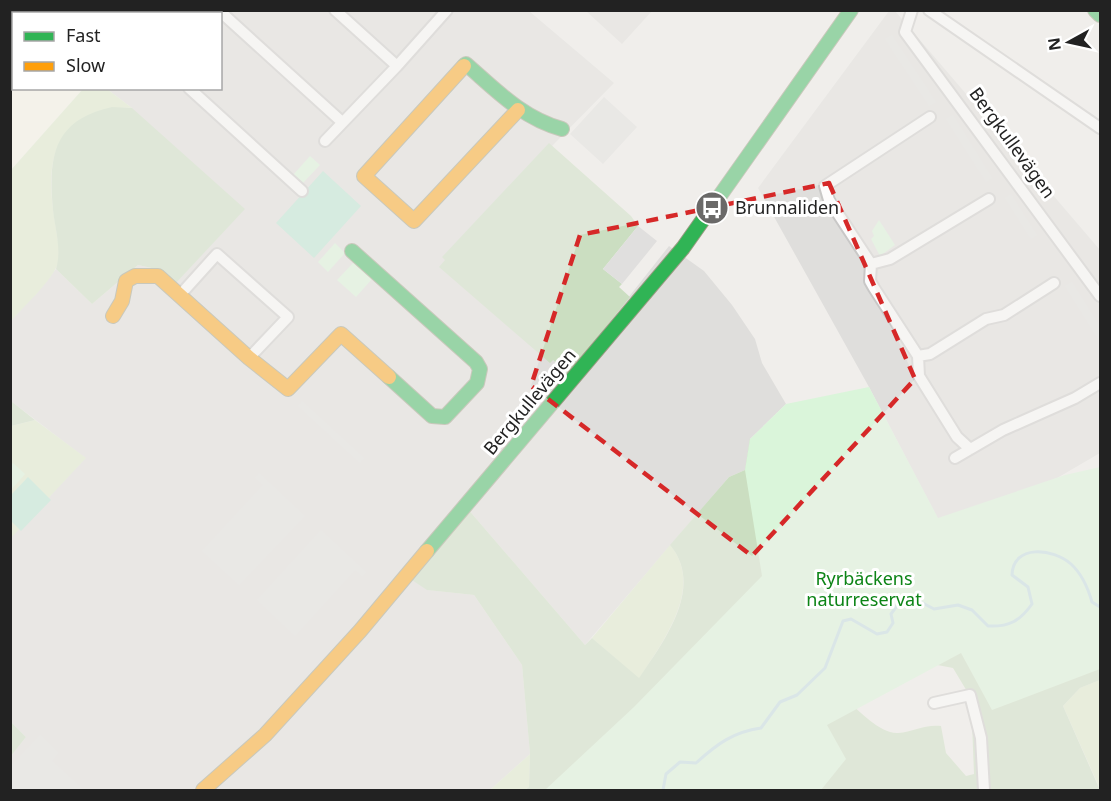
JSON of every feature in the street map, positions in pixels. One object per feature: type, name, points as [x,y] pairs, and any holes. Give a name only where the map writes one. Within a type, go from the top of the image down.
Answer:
[{"type":"main road","name":"Bergkullevägen","points":[[203,790],[265,735],[360,631],[683,248],[851,10]]},
{"type":"main road","points":[[1095,10],[1101,15]]},
{"type":"main road","points":[[518,110],[414,221],[364,176],[466,64],[518,110],[552,127],[562,129]]},
{"type":"main road","points":[[113,316],[122,301],[126,281],[135,276],[158,276],[249,358],[288,389],[341,334],[432,416],[445,417],[477,383],[480,369],[476,362],[352,251]]},
{"type":"street","points":[[335,10],[397,66]]},
{"type":"street","points":[[325,141],[447,10]]},
{"type":"street","name":"Bergkullevägen","points":[[912,10],[905,32],[1101,296]]},
{"type":"street","points":[[929,10],[1101,128]]},
{"type":"street","points":[[223,14],[342,122]]},
{"type":"street","points":[[191,90],[302,190]]},
{"type":"street","points":[[930,117],[825,186],[829,200],[871,264],[870,281],[918,356],[919,376],[957,438],[970,449]]},
{"type":"street","points":[[871,264],[890,259],[989,199]]},
{"type":"street","points":[[180,295],[217,254],[288,317],[249,358]]},
{"type":"street","points":[[918,356],[930,354],[986,319],[1005,315],[1054,282]]},
{"type":"street","points":[[955,458],[1003,430],[1075,398],[1101,383]]},
{"type":"street","points":[[934,703],[970,694],[981,738],[984,790]]},
{"type":"highlighted area","points":[[829,183],[915,379],[752,556],[531,386],[580,235]]},
{"type":"shaded area","points":[[11,11],[82,11],[84,12],[12,12],[12,90],[82,90],[11,170]]},
{"type":"shaded area","points":[[529,11],[614,83],[443,257],[568,374],[669,246],[704,271],[732,305],[755,339],[762,363],[786,404],[750,439],[745,470],[729,477],[585,645],[467,508],[428,590],[474,595],[522,665],[530,754],[490,790],[11,790],[11,756],[26,737],[11,722],[10,538],[85,458],[11,401],[11,321],[56,269],[92,304],[138,265],[156,269],[132,108],[108,90],[222,90],[222,12],[146,12]]},
{"type":"shaded area","points":[[586,11],[652,11],[622,44]]},
{"type":"shaded area","points":[[889,11],[895,11],[1100,250],[1100,453],[1052,481],[938,519],[869,387],[758,188]]},
{"type":"shaded area","points":[[892,35],[936,102],[929,106],[885,39]]},
{"type":"shaded area","points":[[604,97],[637,127],[603,164],[570,134]]},
{"type":"shaded area","points":[[953,115],[992,178],[986,182],[946,119]]},
{"type":"shaded area","points":[[1011,194],[1037,235],[1031,239],[1005,198]]},
{"type":"shaded area","points":[[638,226],[657,241],[622,284],[603,269]]},
{"type":"shaded area","points":[[1072,282],[1100,327],[1100,342],[1065,286]]},
{"type":"shaded area","points":[[302,401],[364,458],[360,463],[298,406]]},
{"type":"shaded area","points":[[259,473],[305,516],[239,585],[202,551],[263,485],[255,478]]},
{"type":"shaded area","points":[[321,530],[366,572],[362,576],[355,570],[295,636],[257,600]]},
{"type":"shaded area","points":[[40,735],[58,753],[52,761],[84,790],[11,790],[11,766]]},
{"type":"green space","points":[[82,11],[148,11],[147,12]]},
{"type":"green space","points":[[82,90],[108,90],[132,108],[109,109],[89,115],[66,134],[59,145],[54,158],[51,186],[60,253],[58,264],[47,281],[11,321],[11,170]]},
{"type":"green space","points":[[112,107],[132,108],[245,209],[174,285],[156,269],[138,265],[92,304],[56,269],[58,247],[53,210],[52,173],[58,144],[66,131],[77,121],[92,113]]},
{"type":"green space","points":[[549,143],[631,216],[638,226],[603,269],[622,284],[619,287],[630,297],[568,374],[553,360],[550,363],[439,267],[445,260],[442,257]]},
{"type":"green space","points":[[310,156],[320,165],[302,184],[293,175]]},
{"type":"green space","points":[[323,171],[361,206],[314,258],[276,223]]},
{"type":"green space","points":[[879,220],[895,245],[880,256],[871,239],[874,236],[872,231]]},
{"type":"green space","points":[[335,243],[345,253],[328,272],[318,262]]},
{"type":"green space","points":[[354,262],[372,279],[356,297],[337,280]]},
{"type":"green space","name":"Ryrbäckens naturreservat","points":[[869,387],[938,518],[1065,475],[1100,467],[1100,669],[992,710],[961,653],[827,725],[846,759],[821,790],[545,790],[634,707],[762,576],[745,470],[750,439],[786,404]]},
{"type":"green space","points":[[11,401],[35,420],[11,426]]},
{"type":"green space","points":[[35,420],[86,458],[11,538],[11,426]]},
{"type":"green space","name":"Ryrbäckens naturreservat","points":[[750,439],[815,514],[1100,572],[1100,680],[1080,688],[1063,706],[1100,790],[525,790],[529,787],[530,754],[522,665],[474,595],[427,590],[412,580],[467,508],[585,645],[592,638],[639,678],[669,631],[682,596],[683,578],[680,561],[670,545],[729,477],[745,470]],"holes":[[[927,663],[953,668],[971,698],[974,774],[966,776],[946,753],[941,726],[898,733],[891,732],[877,726],[846,700]]]},
{"type":"green space","points":[[13,463],[25,474],[11,490],[11,466]]},
{"type":"green space","points":[[28,477],[51,500],[21,531],[11,521],[11,495]]},
{"type":"green space","points":[[670,545],[680,561],[683,578],[682,596],[669,631],[639,679],[592,638]]},
{"type":"green space","points":[[1100,680],[1100,789],[1063,706],[1080,688]]},
{"type":"green space","points":[[11,722],[26,737],[10,756]]},
{"type":"green space","points":[[530,754],[529,787],[525,790],[490,790]]},
{"type":"waterway","points":[[663,790],[666,774],[680,762],[696,763],[726,740],[742,732],[761,728],[780,702],[797,695],[825,668],[843,621],[851,619],[877,634],[887,632],[893,623],[891,614],[899,603],[917,600],[934,609],[958,605],[972,610],[988,626],[1008,624],[1023,615],[1032,604],[1028,587],[1012,575],[1014,565],[1019,558],[1035,552],[1045,552],[1071,564],[1084,582],[1092,602],[1100,607]]},
{"type":"traffic: fast","points":[[427,551],[683,248],[851,10]]},
{"type":"traffic: fast","points":[[1095,10],[1100,15]]},
{"type":"traffic: fast","points":[[464,66],[466,64],[499,93],[534,118],[562,129]]},
{"type":"traffic: fast","points":[[352,251],[476,362],[480,369],[477,383],[445,417],[432,416],[389,377]]},
{"type":"traffic: slow","points":[[464,66],[364,176],[414,221],[518,110]]},
{"type":"traffic: slow","points":[[113,316],[122,301],[126,281],[135,276],[158,276],[249,358],[288,389],[341,334],[389,377]]},
{"type":"traffic: slow","points":[[203,790],[265,735],[360,631],[427,551]]},
{"type":"place","name":"Brunnaliden","points":[[712,208]]}]
